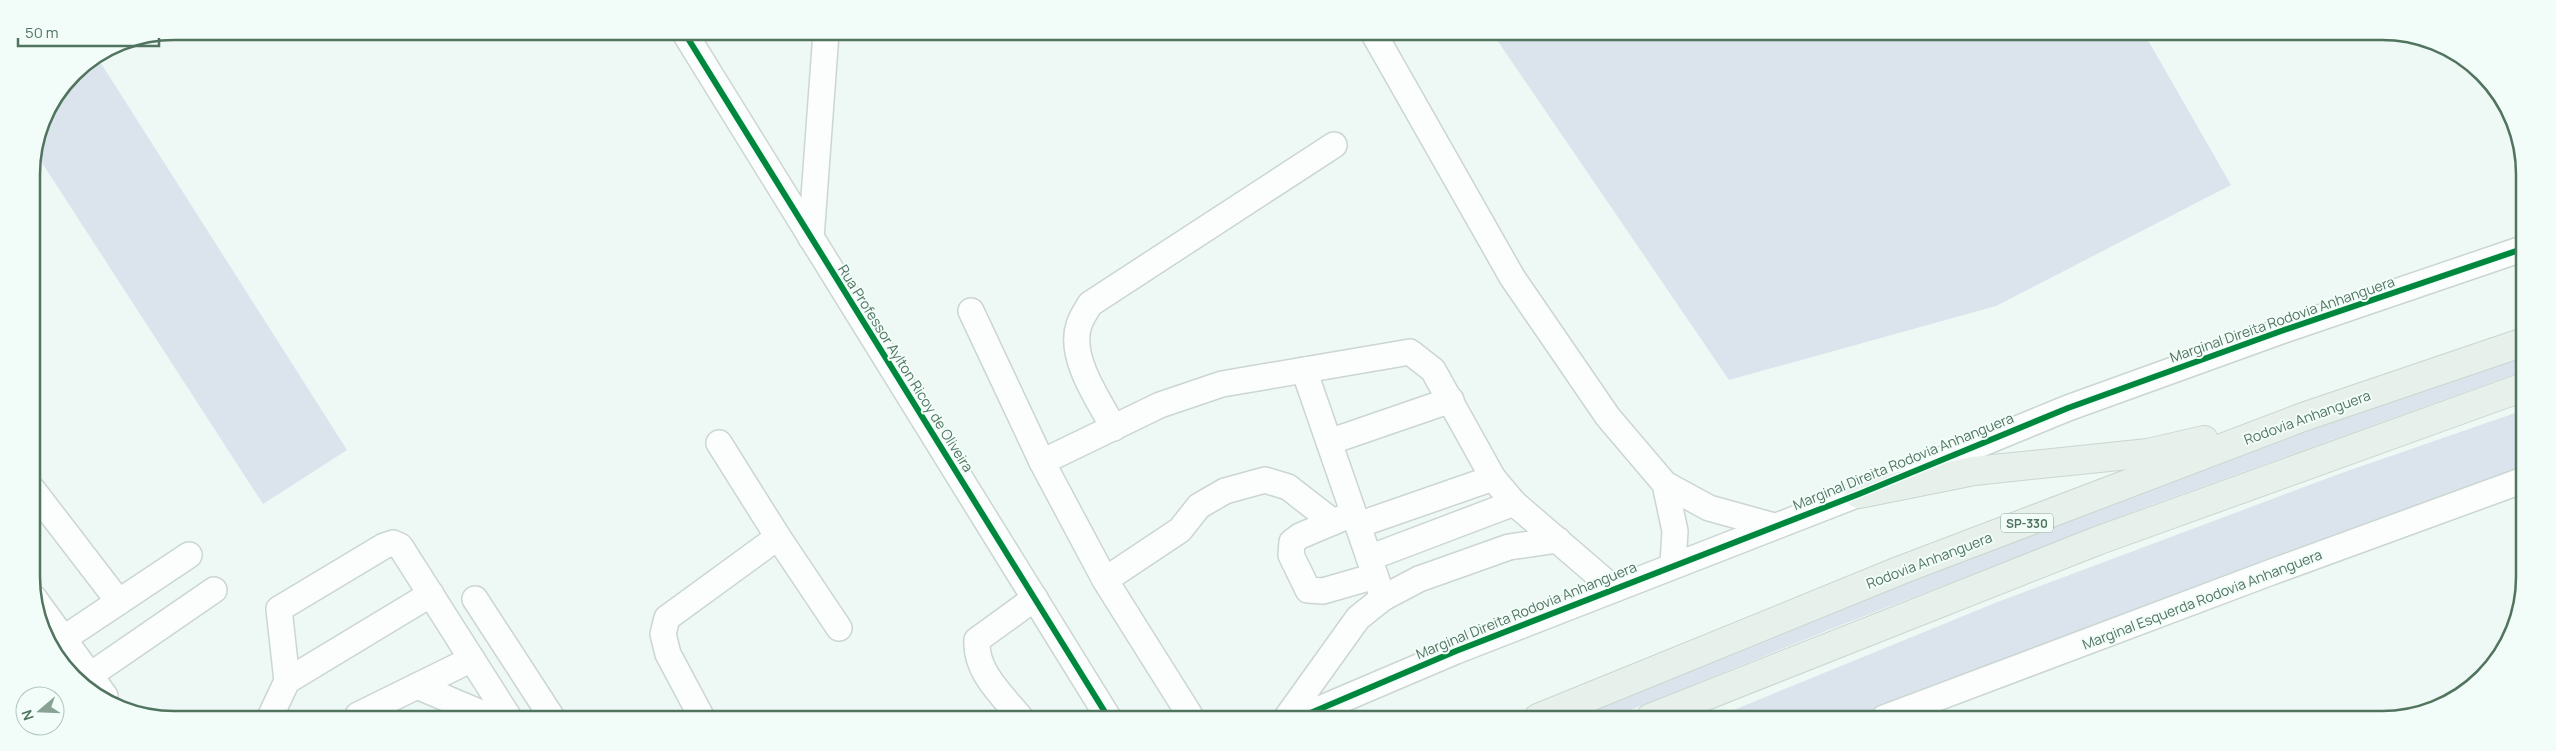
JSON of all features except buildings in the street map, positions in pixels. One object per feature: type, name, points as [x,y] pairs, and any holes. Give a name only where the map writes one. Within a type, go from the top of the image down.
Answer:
[{"type":"highway","name":"Rodovia Anhanguera","points":[[1555,711],[1901,570],[2303,417],[2516,345]]},
{"type":"highway","points":[[1668,711],[2097,541],[2516,390]]},
{"type":"highway","points":[[1859,494],[1974,471],[2148,453],[2303,417]]},
{"type":"street","name":"Rua Professor Aylton Ricoy de Oliveira","points":[[689,40],[1103,711]]},
{"type":"street","points":[[811,238],[825,40]]},
{"type":"street","points":[[1377,40],[1512,277],[1608,417],[1665,484],[1709,508],[1774,526]]},
{"type":"street","points":[[1114,428],[1083,372],[1077,346],[1078,326],[1090,304],[1334,144]]},
{"type":"street","name":"Marginal Direita Rodovia Anhanguera","points":[[1315,711],[1456,651],[1673,564],[1859,494],[2068,408],[2284,330],[2516,251]]},
{"type":"street","points":[[971,311],[1042,462],[1106,580],[1187,711]]},
{"type":"street","points":[[1042,462],[1160,406],[1222,384],[1410,352],[1433,370],[1492,478],[1514,503],[1614,588]]},
{"type":"street","points":[[1291,711],[1358,618],[1376,577],[1348,520],[1329,442],[1304,370]]},
{"type":"street","points":[[1329,442],[1451,400]]},
{"type":"street","points":[[719,443],[778,537],[840,628]]},
{"type":"street","points":[[1492,478],[1300,536],[1292,542],[1291,554],[1308,590],[1323,591],[1376,577],[1514,503]]},
{"type":"street","points":[[1106,580],[1180,530],[1199,506],[1226,491],[1266,480],[1288,487],[1348,520]]},
{"type":"street","name":"Marginal Esquerda Rodovia Anhanguera","points":[[1903,711],[2516,482]]},
{"type":"street","points":[[1665,484],[1675,531],[1673,564]]},
{"type":"street","points":[[40,499],[118,602]]},
{"type":"street","points":[[698,711],[668,654],[663,634],[667,618],[778,537]]},
{"type":"street","points":[[1376,577],[1419,579],[1509,547],[1558,540]]},
{"type":"street","points":[[273,711],[287,681],[279,609],[376,550],[393,543],[400,546],[505,711]]},
{"type":"street","points":[[63,639],[189,555]]},
{"type":"street","points":[[89,676],[214,590]]},
{"type":"street","points":[[287,681],[431,594]]},
{"type":"street","points":[[1015,711],[983,670],[976,653],[977,640],[1034,598]]},
{"type":"street","points":[[475,599],[548,711]]},
{"type":"street","points":[[46,615],[97,686]]},
{"type":"street","points":[[366,711],[472,659]]},
{"type":"street","points":[[417,686],[476,711]]},
{"type":"shaded area","points":[[1497,40],[2148,40],[2231,185],[1996,306],[1729,380]]},
{"type":"shaded area","points":[[101,63],[347,450],[263,504],[41,161],[47,131],[58,107],[79,79]]},
{"type":"shaded area","points":[[2516,356],[2516,374],[2146,507],[1831,629],[1628,711],[1579,711],[1673,672],[2275,441]]},
{"type":"shaded area","points":[[2516,413],[2516,474],[2032,650],[1879,711],[1731,711],[1995,603],[2336,475]]},
{"type":"cycle path","points":[[689,40],[1104,711]]},
{"type":"cycle path","points":[[1315,711],[1456,651],[1859,494],[2068,408],[2284,330],[2516,251]]}]
